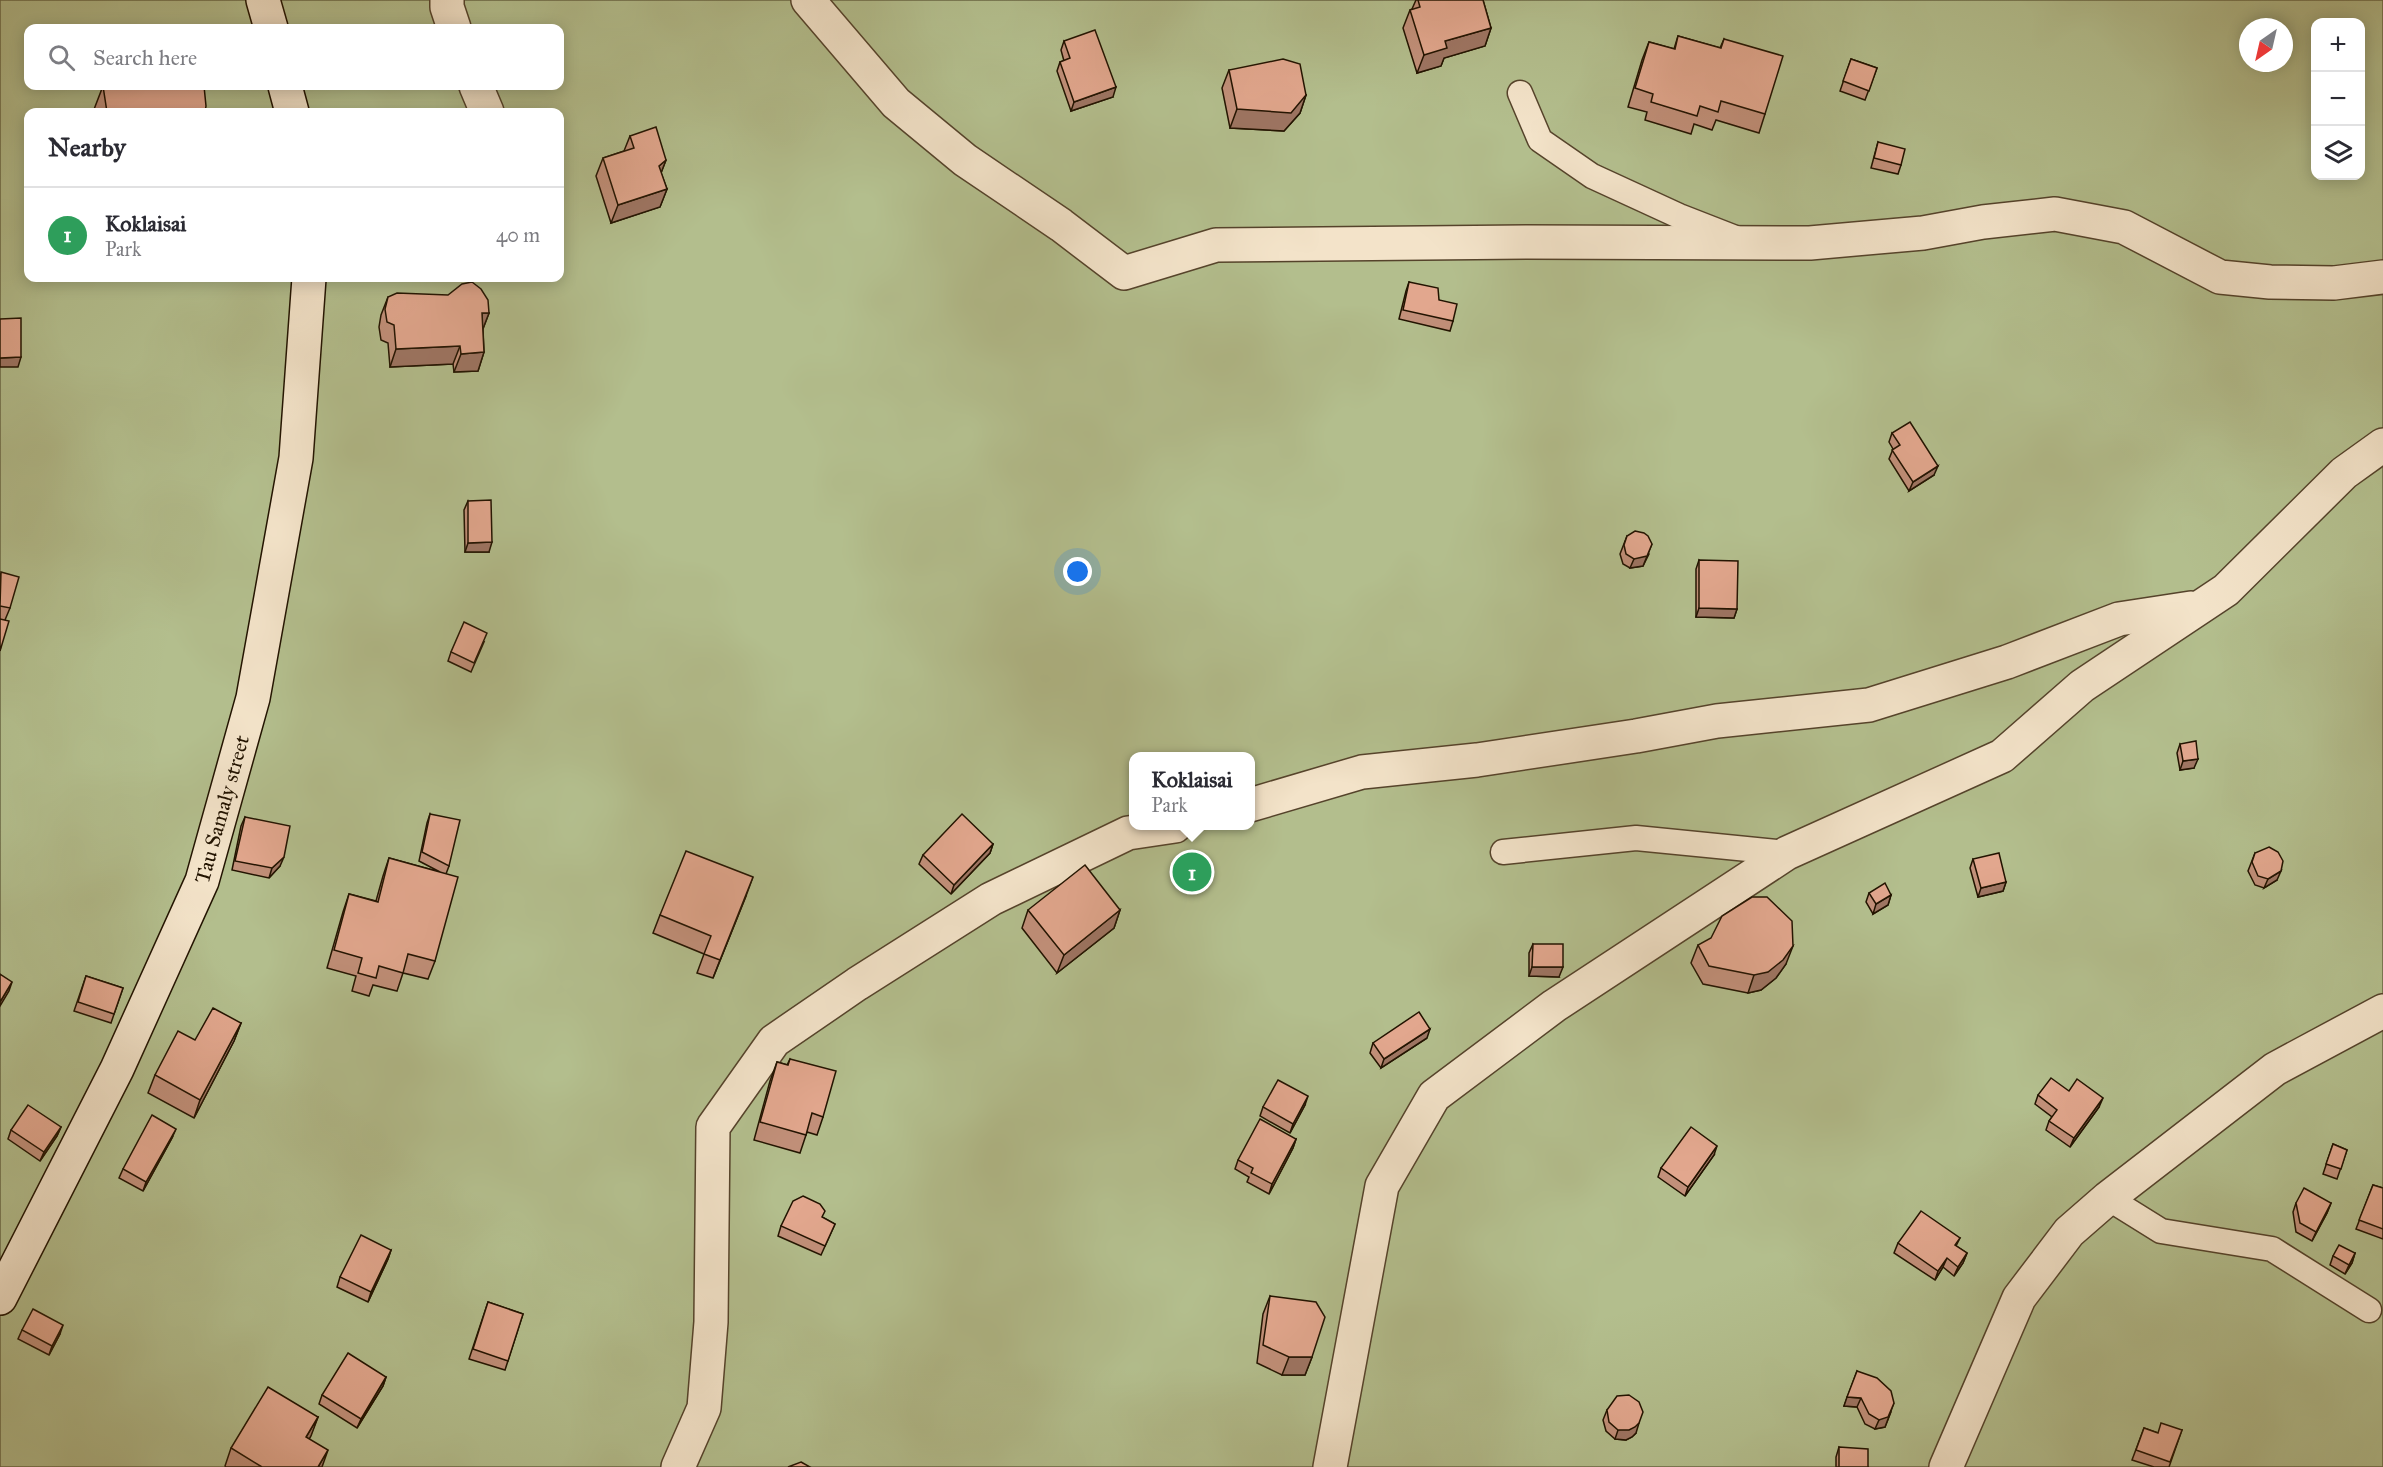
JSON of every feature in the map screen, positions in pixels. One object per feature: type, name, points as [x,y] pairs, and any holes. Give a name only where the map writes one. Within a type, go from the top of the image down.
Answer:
[{"type":"street","points":[[263,0],[269,24]]},
{"type":"street","points":[[447,0],[453,24]]},
{"type":"street","points":[[808,0],[896,103],[965,160],[1061,225],[1124,273],[1216,245],[1527,242],[1810,243],[1923,233],[1983,222],[2055,214],[2124,227],[2220,277],[2270,282],[2334,283],[2383,277]]},
{"type":"street","points":[[286,90],[291,108]]},
{"type":"street","points":[[478,90],[485,108]]},
{"type":"street","name":"Tau Samaly street","points":[[0,1298],[117,1069],[202,881],[253,698],[292,481],[296,458],[309,282]]},
{"type":"street","points":[[1330,1467],[1382,1186],[1434,1096],[1554,1006],[1787,853],[2002,756],[2082,686],[2226,590],[2344,473],[2383,445]]},
{"type":"street","points":[[1255,805],[1362,772],[1477,760],[1636,736],[1717,721],[1869,705],[2007,662],[2119,619],[2202,606]]},
{"type":"street","points":[[678,1467],[704,1408],[711,1322],[712,1127],[774,1041],[857,984],[991,899],[1128,833],[1146,830]]},
{"type":"street","points":[[1946,1467],[2019,1298],[2069,1232],[2108,1198],[2275,1069],[2383,1011]]},
{"type":"lane","points":[[1520,93],[1540,140],[1584,170],[1679,216],[1732,235],[1748,244]]},
{"type":"lane","points":[[1503,852],[1636,838],[1787,853]]},
{"type":"lane","points":[[2108,1198],[2161,1231],[2272,1249],[2369,1310]]},
{"type":"green space","points":[[0,0],[2383,0],[2383,1467],[0,1467]]},
{"type":"building","points":[[1418,0],[1483,0],[1491,28],[1445,41],[1447,48],[1424,55],[1410,10],[1420,7]]},
{"type":"building","points":[[1095,30],[1116,87],[1074,102],[1060,62],[1070,58],[1064,41]]},
{"type":"building","points":[[1678,36],[1721,48],[1724,39],[1783,56],[1765,114],[1721,101],[1718,112],[1700,106],[1697,116],[1651,102],[1653,94],[1635,88],[1649,42],[1675,49]]},
{"type":"building","points":[[1283,59],[1300,64],[1306,95],[1291,113],[1237,109],[1229,70]]},
{"type":"building","points":[[1851,59],[1877,68],[1869,91],[1843,81]]},
{"type":"building","points":[[104,90],[204,90],[206,108],[106,108]]},
{"type":"building","points":[[656,127],[666,160],[659,166],[667,189],[618,205],[603,158],[634,148],[630,136]]},
{"type":"building","points":[[1878,142],[1905,149],[1901,165],[1874,158]]},
{"type":"building","points":[[472,282],[481,289],[488,300],[489,313],[482,313],[484,352],[461,354],[460,346],[396,349],[394,325],[387,322],[385,309],[388,297],[397,293],[448,295],[462,284]]},
{"type":"building","points":[[1409,282],[1438,288],[1439,300],[1457,304],[1453,321],[1403,310]]},
{"type":"building","points":[[21,318],[21,357],[0,358],[0,319]]},
{"type":"building","points":[[1910,422],[1938,466],[1913,482],[1892,450],[1900,445],[1892,433]]},
{"type":"building","points":[[491,500],[492,542],[468,543],[468,501]]},
{"type":"building","points":[[1635,531],[1648,536],[1652,544],[1647,556],[1634,559],[1626,554],[1624,545],[1627,536]]},
{"type":"building","points":[[1699,560],[1738,561],[1737,609],[1699,608]]},
{"type":"building","points":[[1,572],[19,577],[10,608],[0,606]]},
{"type":"building","points":[[0,619],[9,621],[0,651]]},
{"type":"building","points":[[464,622],[487,633],[474,663],[451,652]]},
{"type":"building","points":[[2196,741],[2198,759],[2183,761],[2180,744]]},
{"type":"building","points":[[430,814],[460,820],[449,866],[422,852]]},
{"type":"building","points":[[962,814],[993,844],[954,885],[923,855]]},
{"type":"building","points":[[245,817],[290,826],[284,857],[272,868],[235,861]]},
{"type":"building","points":[[2269,847],[2278,852],[2283,861],[2281,871],[2268,879],[2258,876],[2252,862],[2255,853]]},
{"type":"building","points":[[686,851],[753,877],[720,960],[704,954],[711,936],[660,915]]},
{"type":"building","points":[[1999,853],[2006,882],[1981,888],[1973,859]]},
{"type":"building","points":[[389,858],[458,877],[435,961],[408,954],[403,973],[379,966],[376,978],[358,973],[362,958],[334,950],[349,894],[378,902]]},
{"type":"building","points":[[1085,865],[1120,910],[1064,955],[1028,910]]},
{"type":"building","points":[[1885,883],[1891,895],[1876,904],[1869,893]]},
{"type":"building","points":[[1752,897],[1767,897],[1792,921],[1793,946],[1783,960],[1768,972],[1754,975],[1709,966],[1698,945],[1711,938],[1722,916]]},
{"type":"building","points":[[1533,944],[1563,944],[1563,967],[1532,967]]},
{"type":"building","points":[[0,974],[12,982],[0,1002]]},
{"type":"building","points":[[86,976],[123,988],[114,1014],[78,1002]]},
{"type":"building","points":[[213,1008],[241,1023],[200,1100],[155,1075],[178,1031],[195,1040]]},
{"type":"building","points":[[1419,1012],[1430,1029],[1384,1059],[1373,1043]]},
{"type":"building","points":[[790,1059],[836,1071],[823,1117],[812,1113],[806,1135],[760,1122],[777,1062],[788,1065]]},
{"type":"building","points":[[2051,1078],[2069,1091],[2077,1079],[2103,1098],[2074,1138],[2049,1121],[2057,1110],[2038,1095]]},
{"type":"building","points":[[1278,1080],[1308,1096],[1293,1124],[1263,1107]]},
{"type":"building","points":[[28,1105],[61,1127],[44,1152],[11,1130]]},
{"type":"building","points":[[152,1115],[176,1129],[146,1182],[123,1169]]},
{"type":"building","points":[[1260,1119],[1296,1139],[1272,1184],[1251,1173],[1253,1168],[1238,1160]]},
{"type":"building","points":[[1691,1127],[1717,1146],[1688,1187],[1661,1168]]},
{"type":"building","points":[[2333,1144],[2347,1150],[2341,1169],[2326,1164]]},
{"type":"building","points":[[2373,1185],[2383,1188],[2383,1229],[2359,1220]]},
{"type":"building","points":[[2304,1188],[2331,1203],[2316,1232],[2300,1223],[2296,1203]]},
{"type":"building","points":[[803,1196],[820,1204],[825,1211],[822,1217],[835,1224],[825,1246],[781,1226],[793,1201]]},
{"type":"building","points":[[1921,1211],[1960,1238],[1955,1245],[1967,1253],[1958,1267],[1947,1258],[1938,1271],[1898,1243]]},
{"type":"building","points":[[361,1235],[391,1250],[371,1292],[340,1277]]},
{"type":"building","points":[[2339,1245],[2355,1253],[2349,1265],[2333,1256]]},
{"type":"building","points":[[1270,1296],[1316,1302],[1325,1317],[1312,1357],[1289,1357],[1263,1345]]},
{"type":"building","points":[[488,1302],[523,1314],[508,1361],[473,1349]]},
{"type":"building","points":[[33,1309],[63,1325],[52,1346],[22,1330]]},
{"type":"building","points":[[348,1353],[386,1377],[361,1419],[322,1395]]},
{"type":"building","points":[[1857,1371],[1877,1378],[1891,1391],[1894,1403],[1888,1417],[1879,1420],[1869,1414],[1861,1398],[1847,1397]]},
{"type":"building","points":[[268,1387],[318,1417],[306,1437],[328,1450],[318,1467],[262,1467],[231,1448]]},
{"type":"building","points":[[1629,1395],[1639,1402],[1643,1412],[1635,1427],[1629,1430],[1618,1430],[1609,1422],[1607,1410],[1617,1396]]},
{"type":"building","points":[[2161,1423],[2182,1430],[2170,1462],[2136,1450],[2144,1428],[2158,1433]]},
{"type":"building","points":[[1839,1447],[1868,1449],[1868,1467],[1839,1467]]},
{"type":"building","points":[[801,1462],[810,1467],[788,1467]]},
{"type":"place","name":"Koklaisai","points":[[1192,872]]}]
